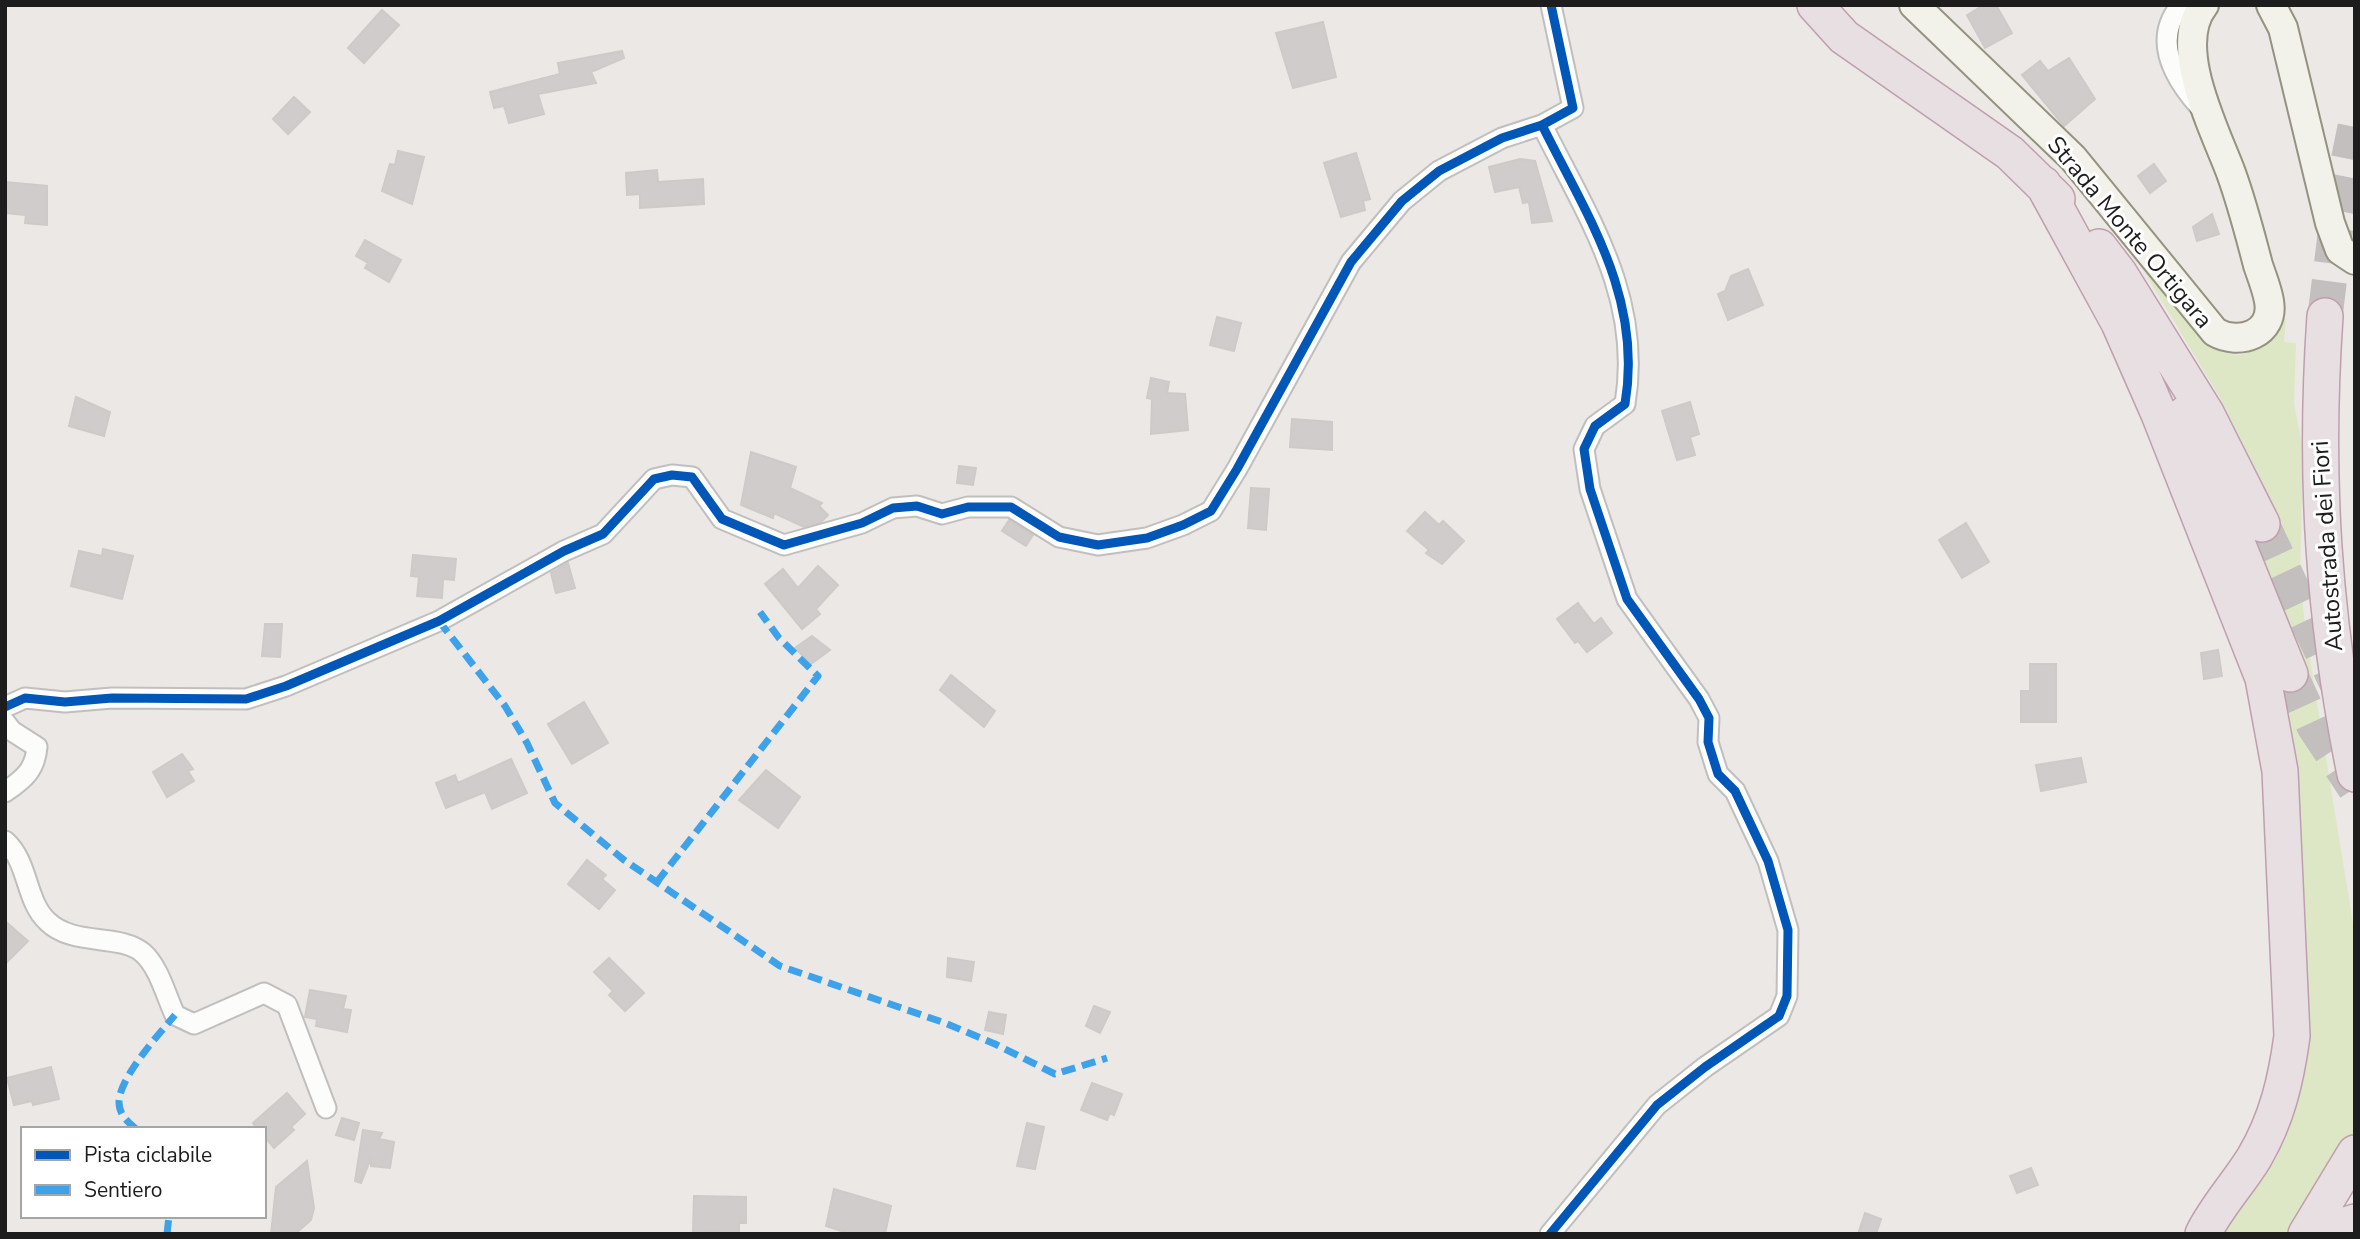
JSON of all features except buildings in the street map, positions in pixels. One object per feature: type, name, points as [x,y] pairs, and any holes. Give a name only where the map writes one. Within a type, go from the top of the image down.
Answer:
[{"type":"highway","points":[[1815,5],[1844,37],[2010,153],[2043,184],[2101,249],[2206,412],[2262,524]]},
{"type":"highway","points":[[2043,184],[2119,323],[2159,414],[2263,678],[2280,771],[2292,1036],[2288,1068],[2270,1129],[2203,1234]]},
{"type":"highway","points":[[2137,302],[2290,674]]},
{"type":"highway","name":"Autostrada dei Fiori","points":[[2325,316],[2319,441],[2325,591],[2334,662],[2355,774]]},
{"type":"highway","points":[[2306,1234],[2355,1153]]},
{"type":"highway","points":[[2317,1234],[2355,1222]]},
{"type":"main road","name":"Strada Monte Ortigara","points":[[1914,5],[2073,158],[2216,332],[2237,340],[2248,338],[2265,323],[2269,301],[2231,174],[2208,116],[2197,77],[2192,34],[2195,19],[2204,5]]},
{"type":"main road","points":[[2271,5],[2283,29],[2330,223],[2340,250],[2355,260]]},
{"type":"street","points":[[5,707],[25,698],[65,702],[112,698],[246,699],[286,686],[439,621],[564,551],[603,534],[654,479],[672,475],[692,477],[722,519],[784,545],[862,523],[893,508],[917,506],[942,514],[968,507],[1011,507],[1059,537],[1098,545],[1147,538],[1183,525],[1211,511],[1351,262],[1402,201],[1439,171],[1502,138],[1542,125],[1573,107],[1551,5]]},
{"type":"street","points":[[2181,5],[2169,29],[2168,49],[2174,75],[2208,116]]},
{"type":"street","points":[[1542,125],[1606,248],[1618,288],[1628,352],[1625,404],[1595,426],[1584,449],[1590,489],[1627,599],[1679,669],[1709,718],[1708,743],[1712,758],[1718,774],[1735,791],[1768,860],[1788,929],[1787,996],[1779,1016],[1705,1067],[1657,1105],[1550,1234]]},
{"type":"street","points":[[5,722],[12,731],[37,747],[35,764],[23,779],[5,792]]},
{"type":"street","points":[[5,841],[17,856],[33,902],[47,922],[66,933],[125,945],[142,952],[153,966],[175,1015],[194,1024],[264,993],[287,1005],[326,1108]]},
{"type":"green space","points":[[2116,225],[2178,307],[2219,349],[2229,354],[2248,353],[2265,342],[2281,317],[2286,319],[2284,342],[2296,343],[2294,403],[2303,450],[2300,578],[2306,635],[2355,936],[2355,1128],[2351,1141],[2290,1234],[2213,1234],[2285,1123],[2251,535],[2282,523],[2219,396]]},
{"type":"tunnel","points":[[2325,316],[2338,211],[2355,127]]},
{"type":"tunnel","points":[[2262,524],[2338,686]]},
{"type":"tunnel","points":[[2290,674],[2314,726],[2355,788]]},
{"type":"marked path","points":[[657,882],[818,676],[779,638],[760,612]]},
{"type":"marked path","points":[[439,621],[505,706],[527,743],[555,803],[624,860],[780,966],[945,1023],[1055,1074],[1107,1058]]},
{"type":"marked path","points":[[134,1127],[121,1111],[121,1092],[132,1069],[175,1015]]},
{"type":"marked path","points":[[167,1234],[169,1218]]},
{"type":"cycle path","points":[[1550,1234],[1657,1105],[1705,1067],[1779,1016],[1787,996],[1788,930],[1768,861],[1735,791],[1718,774],[1708,742],[1709,718],[1699,699],[1627,599],[1590,489],[1584,449],[1595,426],[1625,404],[1628,365],[1626,328],[1619,293],[1607,258],[1542,125],[1573,108],[1551,5]]},
{"type":"cycle path","points":[[5,707],[25,698],[65,702],[112,698],[246,699],[286,686],[439,621],[564,551],[603,534],[654,479],[672,475],[692,477],[722,519],[784,545],[862,523],[893,508],[917,506],[942,514],[968,507],[1011,507],[1059,537],[1098,545],[1147,538],[1183,525],[1211,511],[1351,262],[1402,201],[1439,171],[1502,138],[1542,125]]}]
